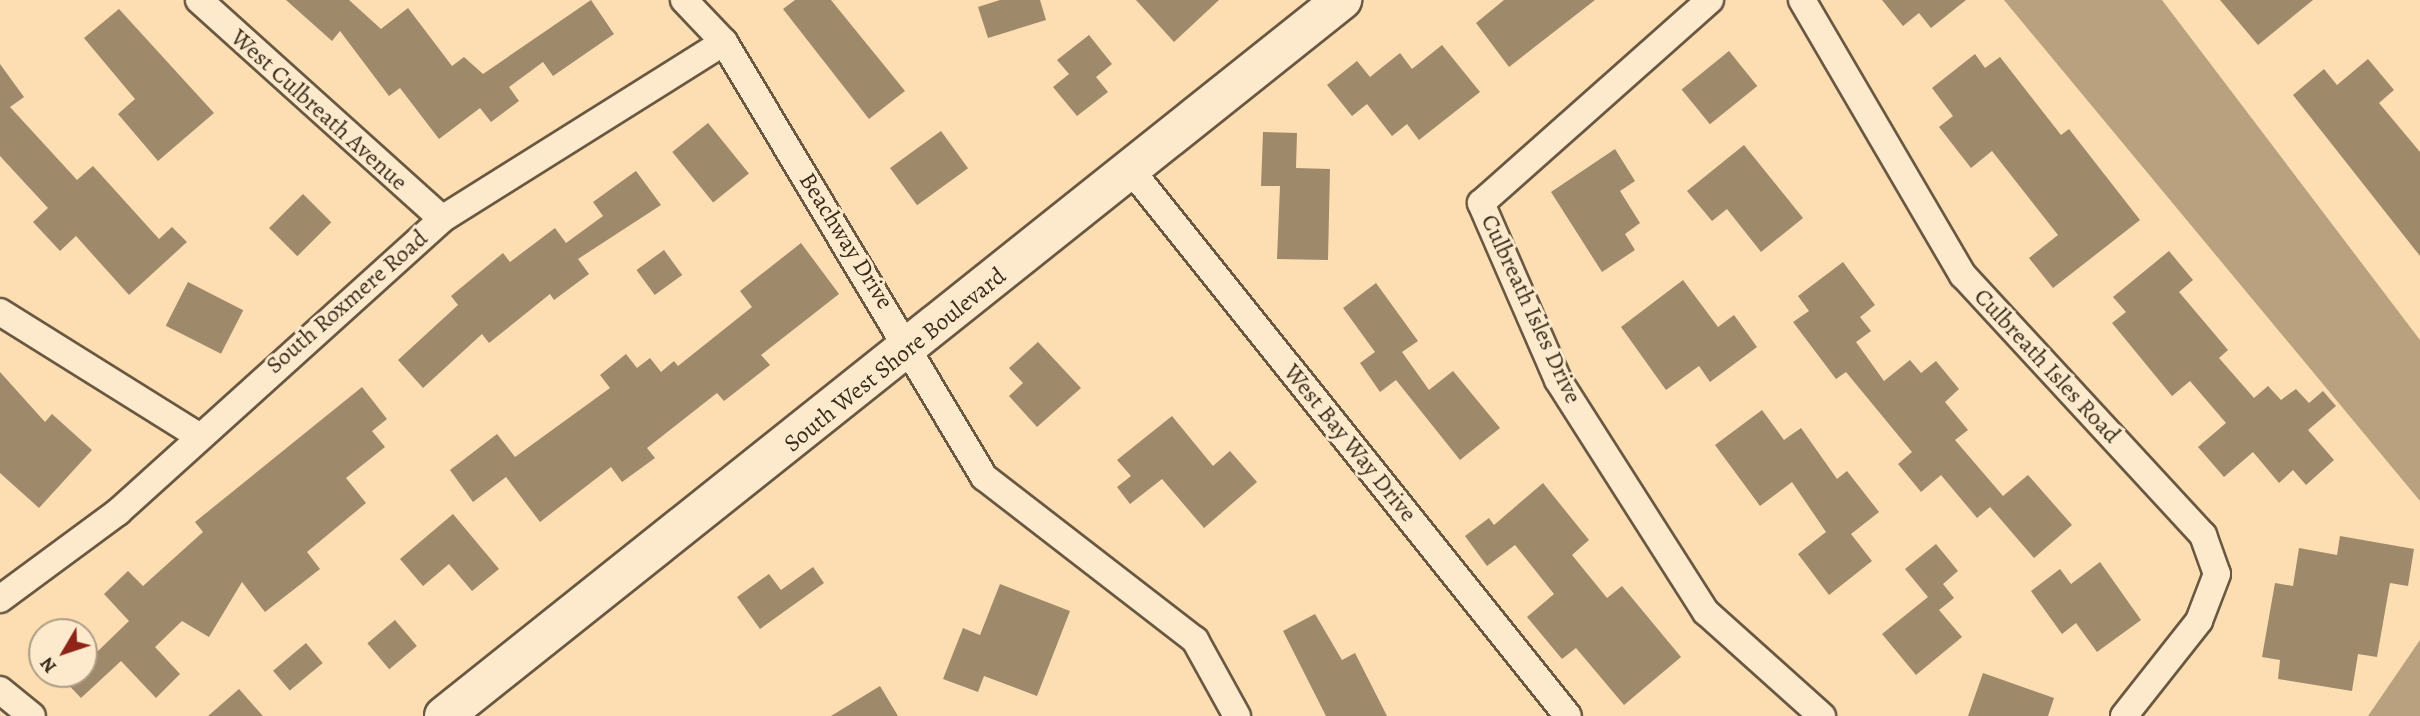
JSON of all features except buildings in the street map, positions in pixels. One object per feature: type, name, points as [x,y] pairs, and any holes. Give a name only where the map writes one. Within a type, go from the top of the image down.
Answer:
[{"type":"street","name":"West Culbreath Avenue","points":[[199,0],[442,219]]},
{"type":"street","name":"Beachway Drive","points":[[684,0],[724,43],[911,347],[984,477],[1195,640],[1237,716]]},
{"type":"street","name":"South West Shore Boulevard","points":[[444,716],[911,347],[1342,0]]},
{"type":"street","name":"Culbreath Isles Drive","points":[[1710,0],[1481,203],[1558,380],[1706,612],[1822,716]]},
{"type":"street","name":"Culbreath Isles Road","points":[[1802,0],[1964,275],[2203,535],[2217,574],[2199,621],[2124,716]]},
{"type":"street","name":"South Roxmere Road","points":[[0,599],[118,512],[197,435],[442,219],[724,43]]},
{"type":"street","name":"West Bay Way Drive","points":[[1131,170],[1568,716]]},
{"type":"street","points":[[0,312],[197,435]]},
{"type":"street","points":[[0,690],[32,716]]},
{"type":"shaded area","points":[[2004,0],[2162,0],[2420,340],[2420,501]]},
{"type":"shaded area","points":[[2420,640],[2420,716],[2368,716]]}]
